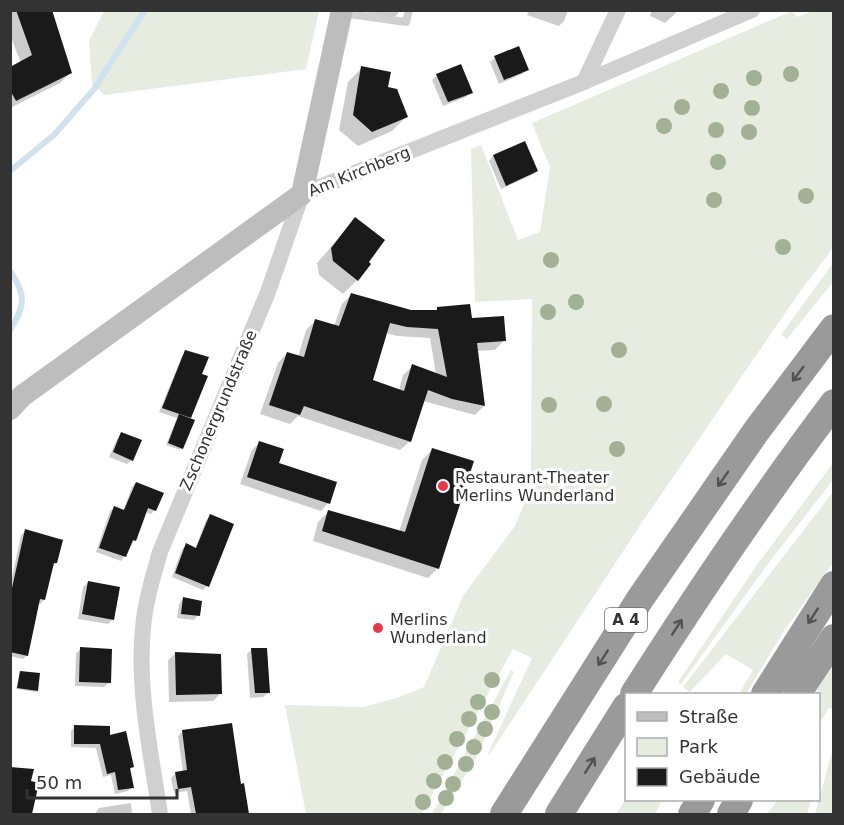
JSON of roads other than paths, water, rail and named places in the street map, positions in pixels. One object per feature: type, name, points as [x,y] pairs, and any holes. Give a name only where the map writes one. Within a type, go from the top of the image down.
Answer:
[{"type":"highway","name":"A 4","points":[[504,814],[640,598],[757,430],[834,328]]},
{"type":"highway","name":"A 4","points":[[635,693],[790,462],[834,403]]},
{"type":"highway","points":[[766,693],[834,585]]},
{"type":"highway","points":[[798,693],[834,638]]},
{"type":"highway","points":[[559,814],[625,710]]},
{"type":"highway","points":[[692,814],[700,801]]},
{"type":"street","points":[[584,82],[618,10]]},
{"type":"street","name":"Am Kirchberg","points":[[10,409],[22,396],[302,194],[584,82],[752,10]]},
{"type":"street","name":"Zschonergrundstraße","points":[[160,814],[143,688],[142,644],[148,593],[160,552],[268,292],[302,194],[342,11]]},
{"type":"lane","points":[[342,11],[406,22],[409,10]]},
{"type":"waterway","points":[[10,171],[54,135],[94,89],[145,10]]},
{"type":"waterway","points":[[10,271],[19,287],[22,301],[19,314],[10,330]]},
{"type":"place","name":"Restaurant-Theater Merlins Wunderland","points":[[443,486]]},
{"type":"place","name":"Merlins Wunderland","points":[[378,628]]}]
